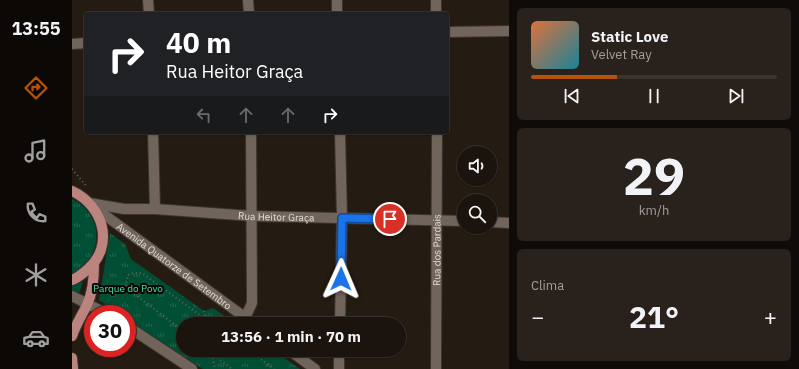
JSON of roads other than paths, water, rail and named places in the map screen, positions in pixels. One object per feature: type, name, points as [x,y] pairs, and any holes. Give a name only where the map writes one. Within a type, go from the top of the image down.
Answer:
[{"type":"main road","points":[[72,280],[77,279],[94,264],[99,257],[103,233],[99,216],[83,196],[74,190]]},
{"type":"main road","points":[[72,336],[76,324],[88,304],[94,281],[94,264]]},
{"type":"main road","points":[[72,358],[73,369]]},
{"type":"street","points":[[148,0],[149,12]]},
{"type":"street","points":[[248,0],[249,12]]},
{"type":"street","points":[[337,0],[337,12]]},
{"type":"street","points":[[436,0],[436,12]]},
{"type":"street","points":[[449,32],[509,31]]},
{"type":"street","points":[[72,44],[84,43]]},
{"type":"street","points":[[153,134],[155,209]]},
{"type":"street","points":[[245,317],[252,303],[251,134]]},
{"type":"street","points":[[340,134],[342,218],[340,317]]},
{"type":"street","name":"Rua dos Pardais","points":[[436,369],[437,134]]},
{"type":"street","name":"Rua Heitor Graça","points":[[92,206],[252,216],[457,221]]},
{"type":"street","name":"Avenida Quatorze de Setembro","points":[[92,206],[244,317]]},
{"type":"street","points":[[497,222],[509,223]]},
{"type":"street","points":[[72,296],[88,304]]},
{"type":"street","points":[[136,332],[192,369]]},
{"type":"street","points":[[299,357],[315,369]]},
{"type":"street","points":[[339,357],[339,369]]},
{"type":"park label","name":"Parque do Povo","points":[[128,288]]}]
